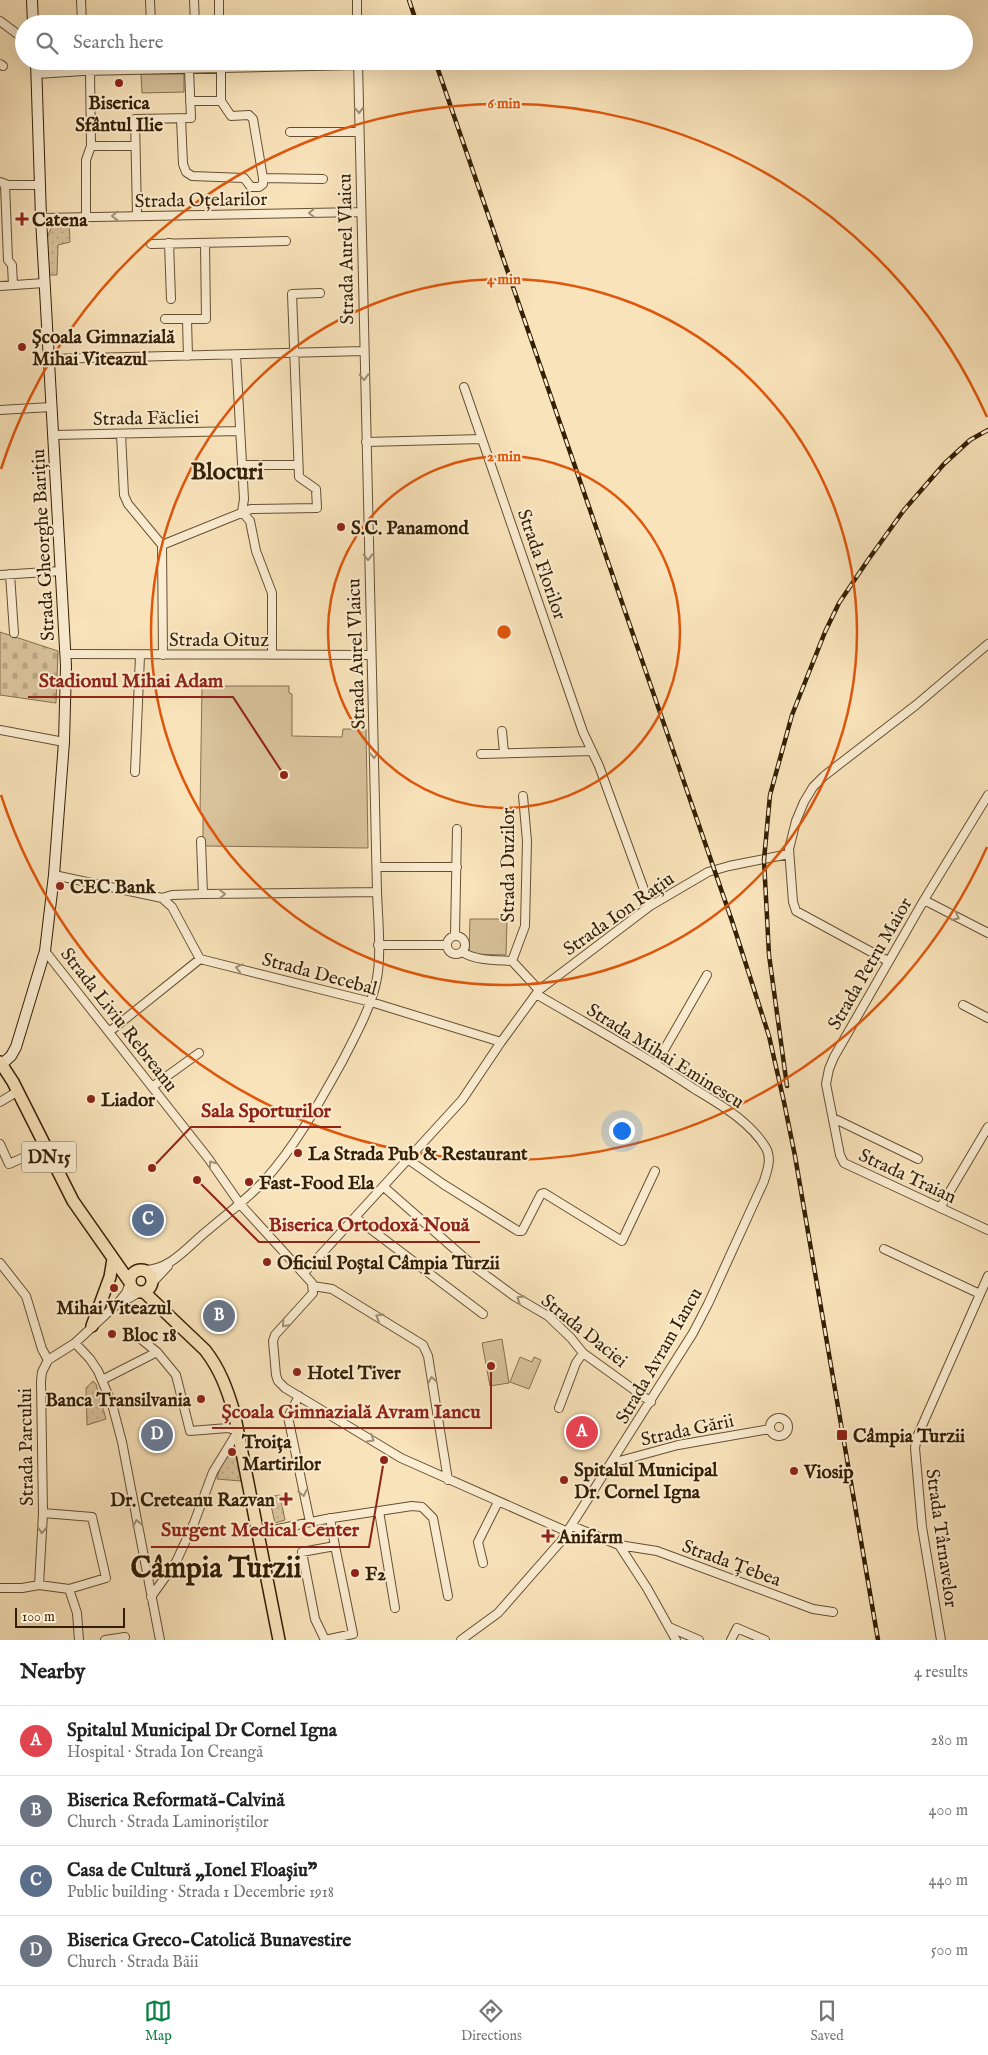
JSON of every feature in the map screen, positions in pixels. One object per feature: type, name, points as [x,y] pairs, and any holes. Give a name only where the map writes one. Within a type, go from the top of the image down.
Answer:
[{"type":"main road","name":"DN15","points":[[1,1063],[18,1091],[73,1201],[133,1289],[147,1288]]},
{"type":"main road","name":"DN15","points":[[104,1245],[131,1266],[143,1270],[151,1276],[147,1288]]},
{"type":"main road","points":[[92,1326],[110,1277],[113,1259]]},
{"type":"main road","points":[[130,1282],[135,1271],[143,1270]]},
{"type":"main road","name":"DN15","points":[[147,1288],[173,1321],[184,1328],[205,1350],[223,1378],[238,1431],[279,1640]]},
{"type":"street","points":[[32,0],[33,15]]},
{"type":"street","points":[[81,0],[82,15]]},
{"type":"street","points":[[150,0],[151,15]]},
{"type":"street","points":[[194,0],[195,15]]},
{"type":"street","points":[[219,0],[219,15]]},
{"type":"street","points":[[357,0],[357,15]]},
{"type":"street","points":[[1,26],[15,34]]},
{"type":"street","name":"Strada Gheorghe Barițiu","points":[[1,1063],[11,1056],[16,1047],[45,951],[54,875],[64,742],[66,654],[44,283],[37,70]]},
{"type":"street","points":[[37,74],[99,70]]},
{"type":"street","points":[[137,216],[135,119],[191,118],[190,70]]},
{"type":"street","points":[[181,118],[183,164],[186,172],[192,176],[244,178],[251,187],[259,187],[263,184],[254,119],[249,115],[231,116],[221,100],[221,70]]},
{"type":"street","name":"Strada Aurel Vlaicu","points":[[170,1262],[240,1204],[279,1162],[312,1116],[353,1041],[371,1002],[377,982],[377,867],[358,70]]},
{"type":"street","points":[[86,71],[91,146],[86,160],[86,217]]},
{"type":"street","points":[[190,100],[221,100]]},
{"type":"street","points":[[290,132],[359,132]]},
{"type":"street","points":[[91,146],[135,146]]},
{"type":"street","points":[[262,178],[323,179]]},
{"type":"street","points":[[13,285],[12,265],[8,260],[3,183],[40,185]]},
{"type":"street","name":"Strada Oțelarilor","points":[[41,218],[361,212]]},
{"type":"street","points":[[151,244],[286,241]]},
{"type":"street","points":[[169,243],[171,300]]},
{"type":"street","points":[[164,319],[206,319],[205,243]]},
{"type":"street","points":[[0,286],[44,283]]},
{"type":"street","points":[[162,545],[199,532],[250,509],[317,508],[316,488],[299,477],[292,294],[320,294]]},
{"type":"street","points":[[187,320],[188,356]]},
{"type":"street","points":[[49,359],[236,356],[364,351]]},
{"type":"street","points":[[236,356],[244,499],[242,512]]},
{"type":"street","name":"Strada Florilor","points":[[464,387],[580,723],[650,906]]},
{"type":"street","points":[[0,410],[51,407]]},
{"type":"street","name":"Strada Făcliei","points":[[53,435],[240,430]]},
{"type":"street","points":[[121,434],[124,496],[128,504],[162,545],[163,655]]},
{"type":"street","points":[[366,442],[482,439]]},
{"type":"street","points":[[242,466],[298,465]]},
{"type":"street","points":[[242,512],[250,521],[256,551],[272,593],[272,655]]},
{"type":"street","points":[[0,575],[61,571]]},
{"type":"street","points":[[10,574],[14,633]]},
{"type":"street","points":[[888,961],[796,910],[789,854],[796,821],[813,787],[824,776],[916,704],[988,644]]},
{"type":"street","name":"Strada Oituz","points":[[66,654],[140,656],[371,656]]},
{"type":"street","points":[[136,772],[140,656]]},
{"type":"street","points":[[0,730],[64,742]]},
{"type":"street","points":[[502,731],[504,753]]},
{"type":"street","points":[[481,754],[592,751]]},
{"type":"street","name":"Strada Petru Maior","points":[[842,1159],[826,1084],[828,1069],[888,961],[988,795]]},
{"type":"street","name":"Strada Duzilor","points":[[512,961],[525,926],[527,841],[523,796]]},
{"type":"street","points":[[455,935],[457,829]]},
{"type":"street","points":[[202,841],[202,894]]},
{"type":"street","name":"Strada Ion Rațiu","points":[[304,1273],[462,1100],[538,992],[650,906],[708,872],[789,854]]},
{"type":"street","points":[[377,867],[457,867]]},
{"type":"street","points":[[54,875],[162,898],[172,895],[202,894],[377,892]]},
{"type":"street","points":[[109,1032],[200,959],[172,907],[162,898]]},
{"type":"street","points":[[924,900],[988,934]]},
{"type":"street","points":[[446,945],[450,938],[455,935]]},
{"type":"street","points":[[446,945],[452,954],[462,952],[465,947],[464,941],[461,937],[455,935]]},
{"type":"street","points":[[378,945],[446,945]]},
{"type":"street","name":"Strada Liviu Rebreanu","points":[[45,951],[208,1158],[240,1204],[304,1273],[313,1286]]},
{"type":"street","points":[[462,952],[470,957],[512,961]]},
{"type":"street","name":"Strada Decebal","points":[[200,959],[371,1002],[501,1042]]},
{"type":"street","name":"Strada Mihai Eminescu","points":[[512,961],[538,992],[728,1110],[749,1128],[766,1149],[768,1155]]},
{"type":"street","points":[[656,1064],[707,975]]},
{"type":"street","points":[[963,1005],[988,1018]]},
{"type":"street","points":[[152,1087],[199,1053]]},
{"type":"street","points":[[0,1102],[18,1091]]},
{"type":"street","points":[[832,1118],[918,1158]]},
{"type":"street","points":[[940,1208],[988,1127]]},
{"type":"street","points":[[0,1144],[2,1156],[9,1164],[45,1148]]},
{"type":"street","name":"Strada Avram Iancu","points":[[461,1640],[498,1613],[570,1529],[651,1402],[693,1333],[708,1304],[764,1181],[769,1164],[768,1155]]},
{"type":"street","name":"Strada Traian","points":[[842,1159],[844,1163],[988,1229]]},
{"type":"street","points":[[409,1160],[518,1232],[522,1231],[541,1194],[544,1193],[621,1241],[655,1171]]},
{"type":"street","name":"Strada Daciei","points":[[384,1187],[476,1268],[514,1296],[548,1316],[571,1338],[583,1353],[651,1402]]},
{"type":"street","points":[[356,1218],[483,1314]]},
{"type":"street","points":[[884,1249],[980,1294]]},
{"type":"street","points":[[143,1270],[152,1270],[170,1262]]},
{"type":"street","points":[[117,1304],[147,1288],[170,1262]]},
{"type":"street","points":[[0,1263],[26,1296],[42,1349],[48,1360],[75,1343],[117,1304],[126,1293],[130,1282]]},
{"type":"street","name":"Strada Târnavelor","points":[[941,1640],[922,1527],[915,1448],[917,1437],[988,1276]]},
{"type":"street","points":[[313,1286],[332,1289],[423,1345],[428,1356],[448,1480]]},
{"type":"street","name":"Strada Țebea","points":[[313,1286],[313,1293],[275,1335],[273,1341],[273,1359],[278,1381],[299,1396],[401,1458],[498,1502],[570,1529],[619,1544],[656,1551],[813,1609],[833,1612]]},
{"type":"street","points":[[137,1336],[157,1352],[176,1375],[190,1431],[228,1428],[238,1431],[213,1472],[194,1523],[176,1562],[151,1597]]},
{"type":"street","points":[[75,1343],[90,1359],[102,1380],[112,1404],[122,1442],[160,1640]]},
{"type":"street","points":[[102,1380],[157,1352]]},
{"type":"street","points":[[558,1408],[576,1363],[583,1353]]},
{"type":"street","name":"Strada Parcului","points":[[39,1585],[43,1514],[41,1381],[48,1360]]},
{"type":"street","points":[[299,1396],[288,1417],[310,1522]]},
{"type":"street","name":"Strada Gării","points":[[612,1463],[678,1445],[770,1429]]},
{"type":"street","points":[[483,1563],[478,1542],[498,1502]]},
{"type":"street","points":[[258,1534],[330,1518],[412,1506],[422,1508],[433,1518],[448,1596]]},
{"type":"street","points":[[378,1511],[395,1608]]},
{"type":"street","points":[[0,1588],[22,1588],[39,1585],[69,1589],[106,1578],[92,1517],[43,1514]]},
{"type":"street","points":[[330,1518],[334,1546],[353,1634],[325,1640],[315,1619],[302,1552],[334,1546]]},
{"type":"street","points":[[619,1544],[676,1640]]},
{"type":"street","points":[[69,1589],[77,1613],[79,1640]]},
{"type":"street","points":[[669,1627],[699,1640]]},
{"type":"street","points":[[731,1640],[737,1628],[765,1640]]},
{"type":"street","points":[[105,1640],[125,1637]]},
{"type":"green space","points":[[141,74],[184,74],[184,92],[142,93]]},
{"type":"green space","points":[[59,221],[69,221],[70,242],[58,245],[57,275],[49,275],[47,239],[53,226]]},
{"type":"green space","points":[[0,632],[58,651],[56,703],[0,695]]},
{"type":"green space","points":[[202,686],[289,686],[289,693],[292,694],[292,736],[342,737],[343,729],[366,729],[368,848],[203,846],[203,814],[200,812]]},
{"type":"green space","points":[[470,919],[507,919],[506,955],[469,954]]},
{"type":"green space","points":[[502,1339],[509,1383],[490,1386],[482,1343]]},
{"type":"green space","points":[[520,1357],[532,1362],[534,1357],[541,1360],[529,1389],[510,1382]]},
{"type":"green space","points":[[93,1381],[96,1384],[106,1419],[87,1425],[86,1388]]},
{"type":"green space","points":[[232,1446],[235,1450],[241,1481],[217,1479],[220,1467]]},
{"type":"green space","points":[[280,1495],[285,1520],[275,1523],[269,1497]]},
{"type":"railway","points":[[409,0],[414,15]]},
{"type":"railway","points":[[438,70],[732,921],[769,1036],[795,1156],[878,1640]]},
{"type":"railway","points":[[787,1086],[769,955],[764,860],[770,795],[792,715],[825,632],[839,603],[868,560],[904,510],[944,464],[970,440],[988,430]]},
{"type":"place","name":"Biserica Sfântul Ilie","points":[[119,83]]},
{"type":"place","name":"Catena","points":[[22,219]]},
{"type":"place","name":"Școala Gimnazială Mihai Viteazul","points":[[22,347]]},
{"type":"place","name":"S.C. Panamond","points":[[341,527]]},
{"type":"place","name":"Stadionul Mihai Adam","points":[[284,775]]},
{"type":"place","name":"CEC Bank","points":[[60,886]]},
{"type":"place","name":"Liador","points":[[91,1099]]},
{"type":"place","name":"La Strada Pub & Restaurant","points":[[298,1153]]},
{"type":"place","name":"Sala Sporturilor","points":[[152,1168]]},
{"type":"place","name":"Biserica Ortodoxă Nouă","points":[[197,1180]]},
{"type":"place","name":"Fast-Food Ela","points":[[249,1182]]},
{"type":"place","name":"Casa de Cultură „Ionel Floașiu”","points":[[148,1220]]},
{"type":"place","name":"Oficiul Poștal Câmpia Turzii","points":[[267,1262]]},
{"type":"place","name":"Mihai Viteazul","points":[[114,1288]]},
{"type":"place","name":"Biserica Reformată-Calvină","points":[[219,1316]]},
{"type":"place","name":"Bloc 18","points":[[112,1334]]},
{"type":"place","name":"Școala Gimnazială Avram Iancu","points":[[491,1366]]},
{"type":"place","name":"Hotel Tiver","points":[[297,1372]]},
{"type":"place","name":"Banca Transilvania","points":[[201,1399]]},
{"type":"place","name":"Spitalul Municipal Dr Cornel Igna","points":[[582,1432]]},
{"type":"place","name":"Biserica Greco-Catolică Bunavestire","points":[[157,1435]]},
{"type":"place","name":"Câmpia Turzii","points":[[842,1435]]},
{"type":"place","name":"Troița Martirilor","points":[[232,1452]]},
{"type":"place","name":"Surgent Medical Center","points":[[384,1460]]},
{"type":"place","name":"Viosip","points":[[794,1471]]},
{"type":"place","name":"Spitalul Municipal Dr. Cornel Igna","points":[[564,1480]]},
{"type":"place","name":"Dr. Creteanu Razvan","points":[[286,1499]]},
{"type":"place","name":"Anifarm","points":[[548,1536]]},
{"type":"place","name":"F2","points":[[355,1573]]},
{"type":"district","name":"Blocuri","points":[[227,471]]},
{"type":"district","name":"Câmpia Turzii","points":[[216,1567]]}]
